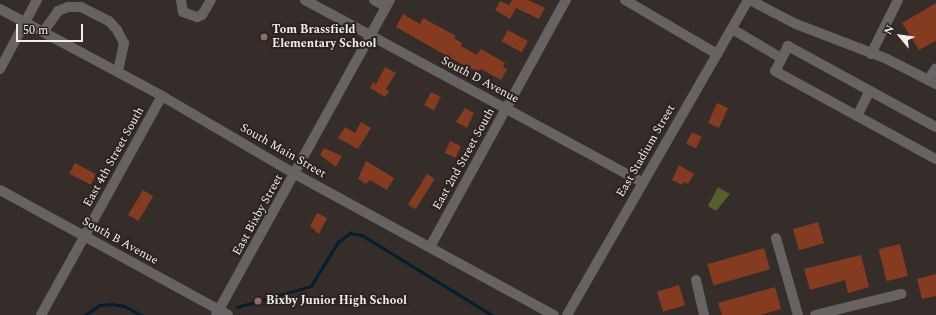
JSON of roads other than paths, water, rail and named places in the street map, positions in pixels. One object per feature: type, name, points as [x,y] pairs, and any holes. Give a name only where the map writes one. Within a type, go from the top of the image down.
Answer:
[{"type":"street","points":[[0,69],[37,0]]},
{"type":"street","points":[[181,0],[183,12],[197,18],[202,15],[211,0]]},
{"type":"street","name":"South D Avenue","points":[[305,0],[642,182]]},
{"type":"street","points":[[374,0],[388,3]]},
{"type":"street","name":"East 2nd Street South","points":[[430,247],[566,0]]},
{"type":"street","points":[[625,0],[717,54]]},
{"type":"street","points":[[749,0],[796,24],[887,59],[932,82],[936,68]]},
{"type":"street","name":"East Stadium Street","points":[[567,315],[642,182],[749,0]]},
{"type":"street","points":[[871,54],[898,0]]},
{"type":"street","name":"East Bixby Street","points":[[221,313],[388,3]]},
{"type":"street","points":[[44,32],[58,11],[68,7],[81,7],[109,21],[124,43],[118,72]]},
{"type":"street","name":"South Main Street","points":[[0,8],[162,96],[295,174],[554,315]]},
{"type":"street","points":[[732,29],[781,58]]},
{"type":"street","points":[[936,127],[788,46],[775,71],[936,159]]},
{"type":"street","points":[[857,116],[870,91]]},
{"type":"street","name":"East 4th Street South","points":[[41,315],[162,96]]},
{"type":"street","name":"South B Avenue","points":[[0,190],[221,313]]},
{"type":"street","points":[[776,238],[798,315]]},
{"type":"street","points":[[696,280],[704,315]]},
{"type":"street","points":[[815,315],[827,314],[901,294]]},
{"type":"waterway","points":[[237,307],[311,286],[338,242],[350,233],[362,235],[492,315]]},
{"type":"waterway","points":[[85,315],[100,305],[112,304],[124,306],[142,315]]},
{"type":"place","name":"Tom Brassfield Elementary School","points":[[264,37]]},
{"type":"place","name":"Bixby Junior High School","points":[[258,301]]}]
